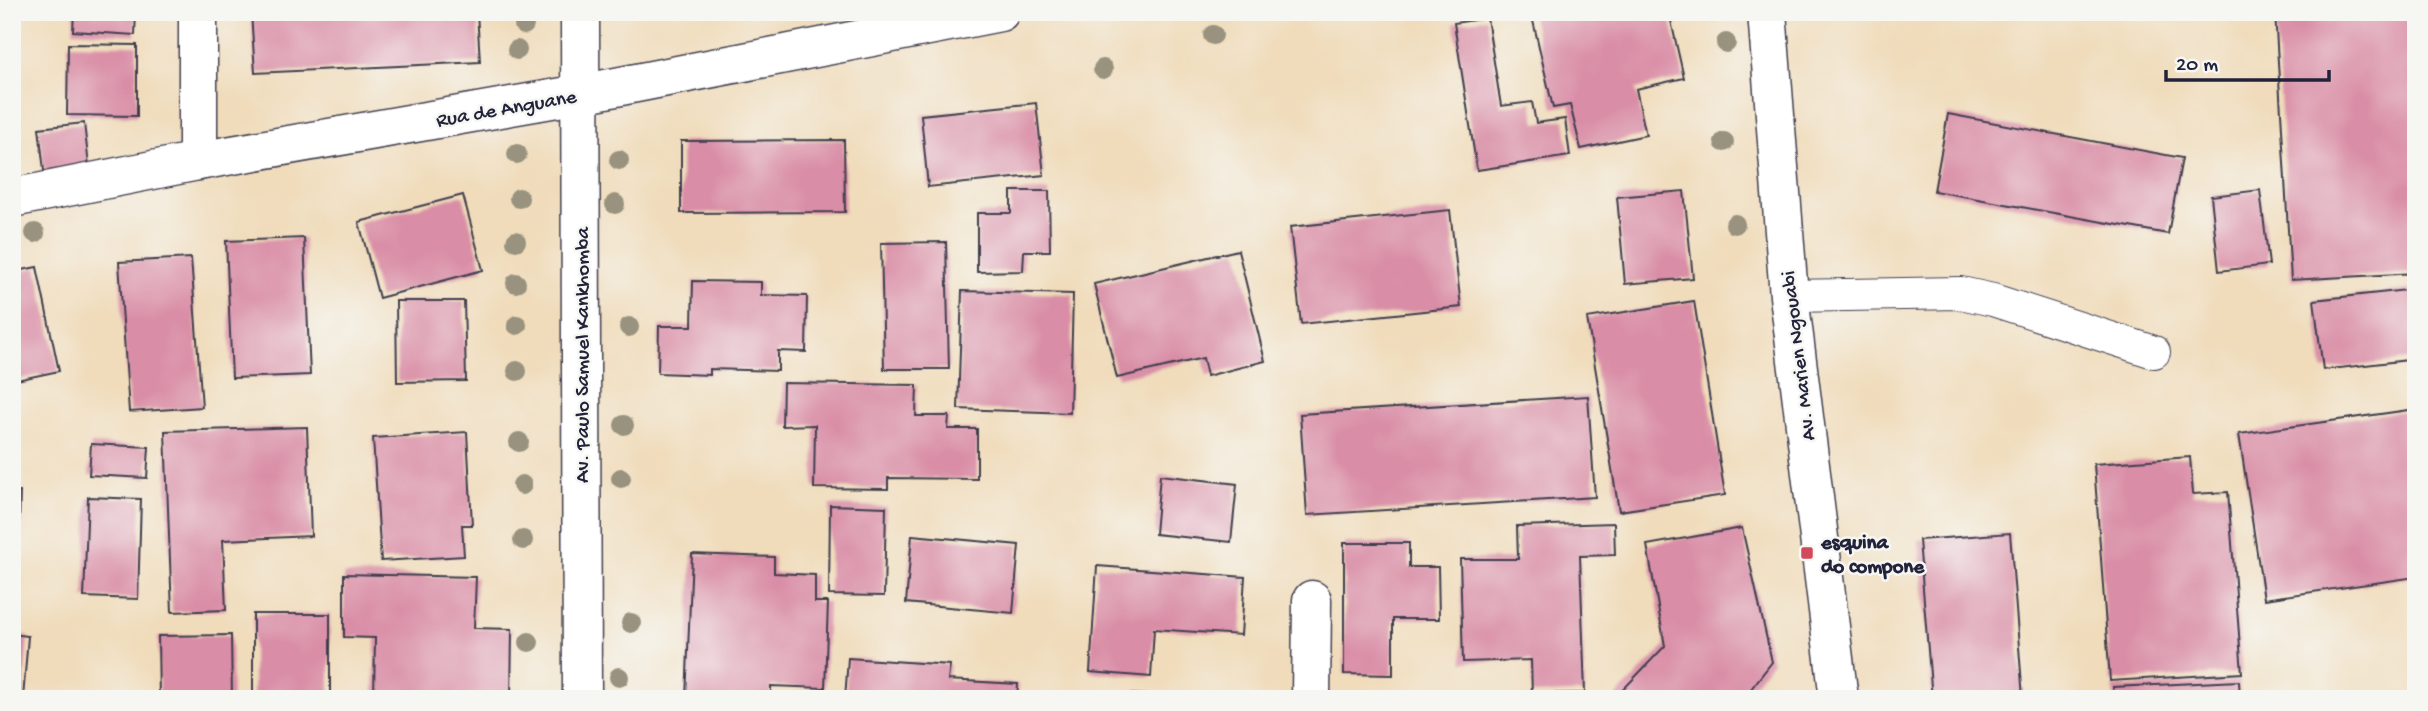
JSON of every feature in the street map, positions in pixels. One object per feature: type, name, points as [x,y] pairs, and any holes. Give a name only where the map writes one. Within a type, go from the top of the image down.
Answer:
[{"type":"street","points":[[198,12],[198,161]]},
{"type":"street","name":"Av. Paulo Samuel Kankhomba","points":[[580,12],[582,699]]},
{"type":"street","name":"Rua de Anguane","points":[[12,198],[198,161],[580,94],[1000,12]]},
{"type":"street","name":"Av. Marien Ngouabi","points":[[1767,12],[1789,296],[1839,699]]},
{"type":"street","points":[[1311,699],[1312,600]]},
{"type":"lane","points":[[1789,296],[1961,293],[1993,300],[2154,352]]},
{"type":"building","points":[[74,12],[136,12],[135,35],[73,31]]},
{"type":"building","points":[[251,12],[477,12],[480,62],[255,73]]},
{"type":"building","points":[[1531,12],[1669,12],[1684,78],[1636,89],[1646,135],[1581,149],[1570,105],[1553,108]]},
{"type":"building","points":[[2275,12],[2416,12],[2416,273],[2291,280]]},
{"type":"building","points":[[1487,18],[1501,106],[1532,102],[1536,123],[1565,119],[1570,156],[1477,170],[1454,23]]},
{"type":"building","points":[[68,44],[137,45],[137,116],[67,115]]},
{"type":"building","points":[[1036,103],[1044,175],[928,187],[921,115]]},
{"type":"building","points":[[1948,114],[2182,158],[2168,234],[1934,191]]},
{"type":"building","points":[[84,123],[89,166],[44,171],[39,128]]},
{"type":"building","points":[[844,140],[845,212],[681,213],[681,141]]},
{"type":"building","points":[[2260,190],[2269,265],[2219,271],[2211,196]]},
{"type":"building","points":[[1011,191],[1049,191],[1050,251],[1024,251],[1023,271],[977,272],[977,213],[1011,213]]},
{"type":"building","points":[[1684,191],[1693,278],[1625,284],[1617,197]]},
{"type":"building","points":[[463,195],[483,270],[379,298],[359,222]]},
{"type":"building","points":[[1450,210],[1461,307],[1301,324],[1290,227]]},
{"type":"building","points":[[304,238],[310,375],[232,378],[226,241]]},
{"type":"building","points":[[946,242],[949,369],[884,369],[881,243]]},
{"type":"building","points":[[1238,250],[1265,361],[1207,376],[1203,358],[1117,378],[1094,284]]},
{"type":"building","points":[[191,258],[202,407],[129,412],[119,262]]},
{"type":"building","points":[[37,267],[59,371],[12,381],[12,272]]},
{"type":"building","points":[[693,281],[761,282],[761,295],[807,296],[806,352],[778,351],[778,371],[710,369],[710,375],[658,373],[659,326],[692,326]]},
{"type":"building","points":[[2416,289],[2416,359],[2323,370],[2314,300]]},
{"type":"building","points":[[962,291],[1073,294],[1070,413],[958,409]]},
{"type":"building","points":[[396,301],[464,301],[466,381],[397,382]]},
{"type":"building","points":[[1694,301],[1725,495],[1619,511],[1587,318]]},
{"type":"building","points":[[783,383],[917,385],[916,416],[949,416],[948,429],[977,429],[977,479],[888,478],[888,489],[814,488],[815,425],[782,426]]},
{"type":"building","points":[[1588,396],[1595,497],[1307,515],[1300,414]]},
{"type":"building","points":[[2416,409],[2416,577],[2264,599],[2239,434]]},
{"type":"building","points":[[307,427],[311,536],[223,540],[226,610],[172,612],[165,431]]},
{"type":"building","points":[[467,432],[472,525],[462,525],[464,556],[381,561],[373,438]]},
{"type":"building","points":[[91,444],[149,447],[147,478],[89,475]]},
{"type":"building","points":[[2190,457],[2193,494],[2228,492],[2242,673],[2110,681],[2094,464]]},
{"type":"building","points":[[1160,475],[1237,484],[1231,542],[1155,534]]},
{"type":"building","points":[[12,492],[20,492],[18,560],[12,560]]},
{"type":"building","points":[[88,497],[141,499],[138,599],[84,597]]},
{"type":"building","points":[[830,505],[886,507],[884,596],[829,595]]},
{"type":"building","points":[[1614,523],[1615,555],[1580,556],[1585,693],[1532,694],[1531,660],[1463,662],[1460,559],[1518,559],[1517,526]]},
{"type":"building","points":[[1742,528],[1772,662],[1743,699],[1614,699],[1665,646],[1647,545]]},
{"type":"building","points":[[2010,533],[2023,698],[1932,699],[1919,540]]},
{"type":"building","points":[[912,535],[1019,545],[1013,613],[906,603]]},
{"type":"building","points":[[1344,543],[1409,543],[1409,567],[1438,567],[1439,619],[1393,619],[1393,675],[1344,674]]},
{"type":"building","points":[[692,554],[774,557],[774,573],[815,575],[815,602],[828,602],[825,688],[771,686],[771,699],[686,699]]},
{"type":"building","points":[[1097,566],[1245,577],[1241,635],[1154,629],[1151,677],[1090,672]]},
{"type":"building","points":[[344,574],[476,577],[474,628],[512,629],[511,699],[374,699],[375,638],[344,637]]},
{"type":"building","points":[[253,614],[330,614],[330,699],[253,699]]},
{"type":"building","points":[[12,634],[28,636],[23,699],[12,699]]},
{"type":"building","points":[[231,635],[232,699],[159,699],[158,636]]},
{"type":"building","points":[[848,658],[950,665],[948,680],[1018,684],[1017,699],[845,699]]},
{"type":"building","points":[[2239,681],[2240,699],[2114,699],[2113,687]]},
{"type":"building","points":[[1086,693],[1185,696],[1185,699],[1086,699]]},
{"type":"place","name":"esquina do compone","points":[[1807,553]]}]
